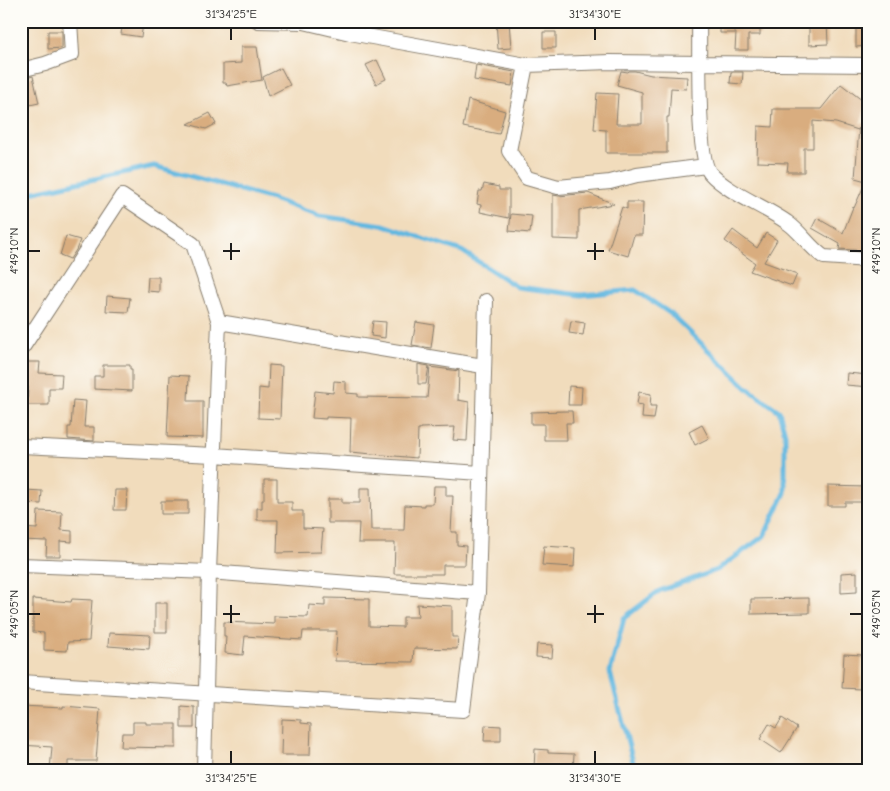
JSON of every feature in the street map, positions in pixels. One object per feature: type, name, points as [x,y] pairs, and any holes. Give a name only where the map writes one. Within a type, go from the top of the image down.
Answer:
[{"type":"street","points":[[21,70],[72,54],[70,21]]},
{"type":"street","points":[[258,21],[304,22],[350,33],[526,65],[610,62],[869,65]]},
{"type":"street","points":[[699,21],[700,134],[706,166],[710,174],[734,191],[789,223],[824,257],[869,260]]},
{"type":"street","points":[[526,65],[509,151],[527,178],[558,187],[610,182],[637,175],[706,166]]},
{"type":"street","points":[[21,350],[122,196],[193,244],[219,322],[209,572],[204,770]]},
{"type":"street","points":[[21,682],[463,710],[478,593],[486,302]]},
{"type":"street","points":[[219,322],[483,366]]},
{"type":"street","points":[[21,446],[214,455],[480,473]]},
{"type":"street","points":[[21,565],[209,572],[478,593]]},
{"type":"building","points":[[123,21],[143,24],[141,37],[121,34]]},
{"type":"building","points":[[496,21],[509,21],[511,48],[498,49]]},
{"type":"building","points":[[720,21],[760,21],[760,35],[748,35],[748,50],[735,50],[736,33],[720,33]]},
{"type":"building","points":[[809,21],[827,21],[828,44],[809,45]]},
{"type":"building","points":[[856,28],[869,28],[869,46],[856,47]]},
{"type":"building","points":[[48,31],[62,31],[62,48],[48,49]]},
{"type":"building","points":[[543,32],[556,32],[556,48],[543,48]]},
{"type":"building","points":[[241,47],[257,47],[262,80],[227,86],[226,83],[223,83],[223,64],[241,63]]},
{"type":"building","points":[[377,60],[386,79],[376,84],[366,65]]},
{"type":"building","points":[[476,65],[514,72],[512,86],[474,80]]},
{"type":"building","points":[[281,68],[290,85],[268,96],[263,77]]},
{"type":"building","points":[[621,71],[687,77],[686,89],[671,88],[669,117],[667,117],[667,153],[606,153],[606,130],[594,129],[597,93],[618,94],[616,124],[642,124],[642,92],[617,85]]},
{"type":"building","points":[[731,72],[743,72],[742,84],[730,83]]},
{"type":"building","points":[[33,76],[39,103],[25,106],[23,79]]},
{"type":"building","points":[[841,84],[867,104],[860,123],[869,124],[869,251],[839,249],[840,244],[812,228],[817,218],[843,233],[866,181],[855,178],[859,128],[858,130],[836,123],[813,121],[813,148],[804,148],[804,172],[787,172],[788,163],[757,162],[758,126],[772,127],[773,109],[821,109]]},
{"type":"building","points":[[468,100],[505,111],[499,134],[463,127]]},
{"type":"building","points":[[210,113],[216,124],[206,129],[188,124]]},
{"type":"building","points":[[484,184],[499,187],[499,190],[509,190],[509,218],[480,212],[481,205],[477,204],[479,191],[482,191]]},
{"type":"building","points":[[588,193],[614,204],[579,210],[579,240],[553,239],[553,195]]},
{"type":"building","points":[[627,202],[643,202],[642,235],[634,235],[628,256],[608,250],[622,207],[627,209]]},
{"type":"building","points":[[511,214],[532,216],[530,233],[509,231]]},
{"type":"building","points":[[733,230],[757,248],[766,233],[777,240],[764,262],[797,274],[792,286],[750,271],[755,263],[725,241]]},
{"type":"building","points":[[66,236],[80,240],[70,259],[60,255]]},
{"type":"building","points":[[148,277],[159,277],[159,292],[147,291]]},
{"type":"building","points":[[107,296],[130,298],[128,312],[106,311]]},
{"type":"building","points":[[373,321],[386,322],[385,338],[371,336]]},
{"type":"building","points":[[571,321],[585,323],[583,335],[569,333]]},
{"type":"building","points":[[416,322],[434,325],[431,348],[412,345]]},
{"type":"building","points":[[26,362],[40,362],[39,373],[62,374],[61,388],[49,388],[49,405],[27,405],[28,387],[25,387]]},
{"type":"building","points":[[418,364],[429,366],[426,384],[418,384]]},
{"type":"building","points":[[103,365],[130,365],[130,369],[132,369],[132,391],[94,389],[94,376],[103,376]]},
{"type":"building","points":[[269,365],[282,366],[280,419],[258,418],[259,388],[268,389]]},
{"type":"building","points":[[430,367],[459,371],[458,400],[469,402],[467,441],[453,440],[455,427],[420,428],[418,429],[417,458],[350,452],[351,418],[312,418],[315,391],[333,393],[334,381],[346,382],[346,393],[358,394],[358,397],[427,398]]},
{"type":"building","points":[[847,373],[869,375],[869,387],[846,385]]},
{"type":"building","points":[[170,375],[189,376],[188,401],[203,401],[203,438],[167,437]]},
{"type":"building","points":[[569,386],[582,387],[581,405],[568,405]]},
{"type":"building","points":[[639,392],[651,394],[650,406],[656,406],[654,419],[642,418],[643,405],[637,404]]},
{"type":"building","points":[[73,400],[86,401],[84,427],[94,427],[94,441],[68,439],[68,427],[71,427]]},
{"type":"building","points":[[572,411],[573,423],[566,423],[567,440],[544,440],[544,424],[531,424],[531,412]]},
{"type":"building","points":[[702,425],[709,438],[695,445],[689,432]]},
{"type":"building","points":[[264,479],[277,479],[277,502],[292,502],[292,511],[303,511],[303,528],[323,529],[321,552],[277,553],[278,520],[257,520],[257,508],[262,508],[262,500],[264,500]]},
{"type":"building","points":[[434,486],[446,486],[446,496],[453,496],[451,532],[457,532],[457,545],[466,546],[465,565],[443,565],[443,574],[394,574],[395,543],[358,543],[359,523],[328,523],[328,499],[342,499],[342,503],[360,503],[360,488],[370,488],[371,530],[404,530],[405,505],[424,506],[424,504],[433,504]]},
{"type":"building","points":[[828,486],[866,487],[866,502],[845,502],[845,506],[828,506]]},
{"type":"building","points":[[25,490],[42,491],[41,504],[25,503]]},
{"type":"building","points":[[115,490],[127,490],[126,510],[114,510]]},
{"type":"building","points":[[161,501],[188,501],[188,514],[161,514]]},
{"type":"building","points":[[38,511],[62,512],[61,530],[72,531],[72,542],[60,541],[60,556],[46,556],[47,541],[21,540],[21,528],[37,529]]},
{"type":"building","points":[[544,546],[575,548],[574,567],[542,565]]},
{"type":"building","points":[[857,572],[857,592],[841,593],[841,573]]},
{"type":"building","points":[[325,598],[369,599],[369,626],[403,627],[403,617],[418,617],[417,604],[452,606],[452,637],[458,637],[457,649],[414,648],[413,662],[335,661],[337,631],[303,631],[302,640],[245,636],[243,655],[225,653],[226,636],[224,636],[224,622],[274,624],[274,616],[308,617],[309,605],[325,606]]},
{"type":"building","points":[[809,598],[809,613],[751,614],[751,599]]},
{"type":"building","points":[[33,599],[71,602],[72,599],[92,600],[89,641],[68,642],[67,651],[44,650],[44,633],[33,632]]},
{"type":"building","points":[[155,603],[167,603],[167,632],[155,632]]},
{"type":"building","points":[[109,633],[150,635],[149,649],[108,646]]},
{"type":"building","points":[[537,644],[553,645],[552,658],[536,657]]},
{"type":"building","points":[[844,654],[862,655],[860,689],[842,688]]},
{"type":"building","points":[[21,706],[63,708],[63,706],[100,709],[96,761],[68,761],[68,770],[50,770],[52,747],[21,745]]},
{"type":"building","points":[[181,706],[194,707],[194,728],[181,728]]},
{"type":"building","points":[[782,718],[797,728],[781,753],[760,739],[769,724],[776,728]]},
{"type":"building","points":[[282,719],[301,720],[301,723],[311,724],[310,755],[281,755]]},
{"type":"building","points":[[133,722],[176,724],[176,748],[121,747],[122,733],[133,733]]},
{"type":"building","points":[[485,725],[501,726],[501,741],[484,741]]},
{"type":"building","points":[[535,749],[548,750],[548,753],[574,754],[573,770],[534,769]]},
{"type":"waterway","points":[[21,195],[154,166],[272,199],[319,216],[384,225],[462,251],[517,287],[581,295],[635,290],[671,314],[747,388],[779,411],[785,434],[785,493],[764,536],[717,570],[659,591],[624,618],[610,672],[635,770]]}]
